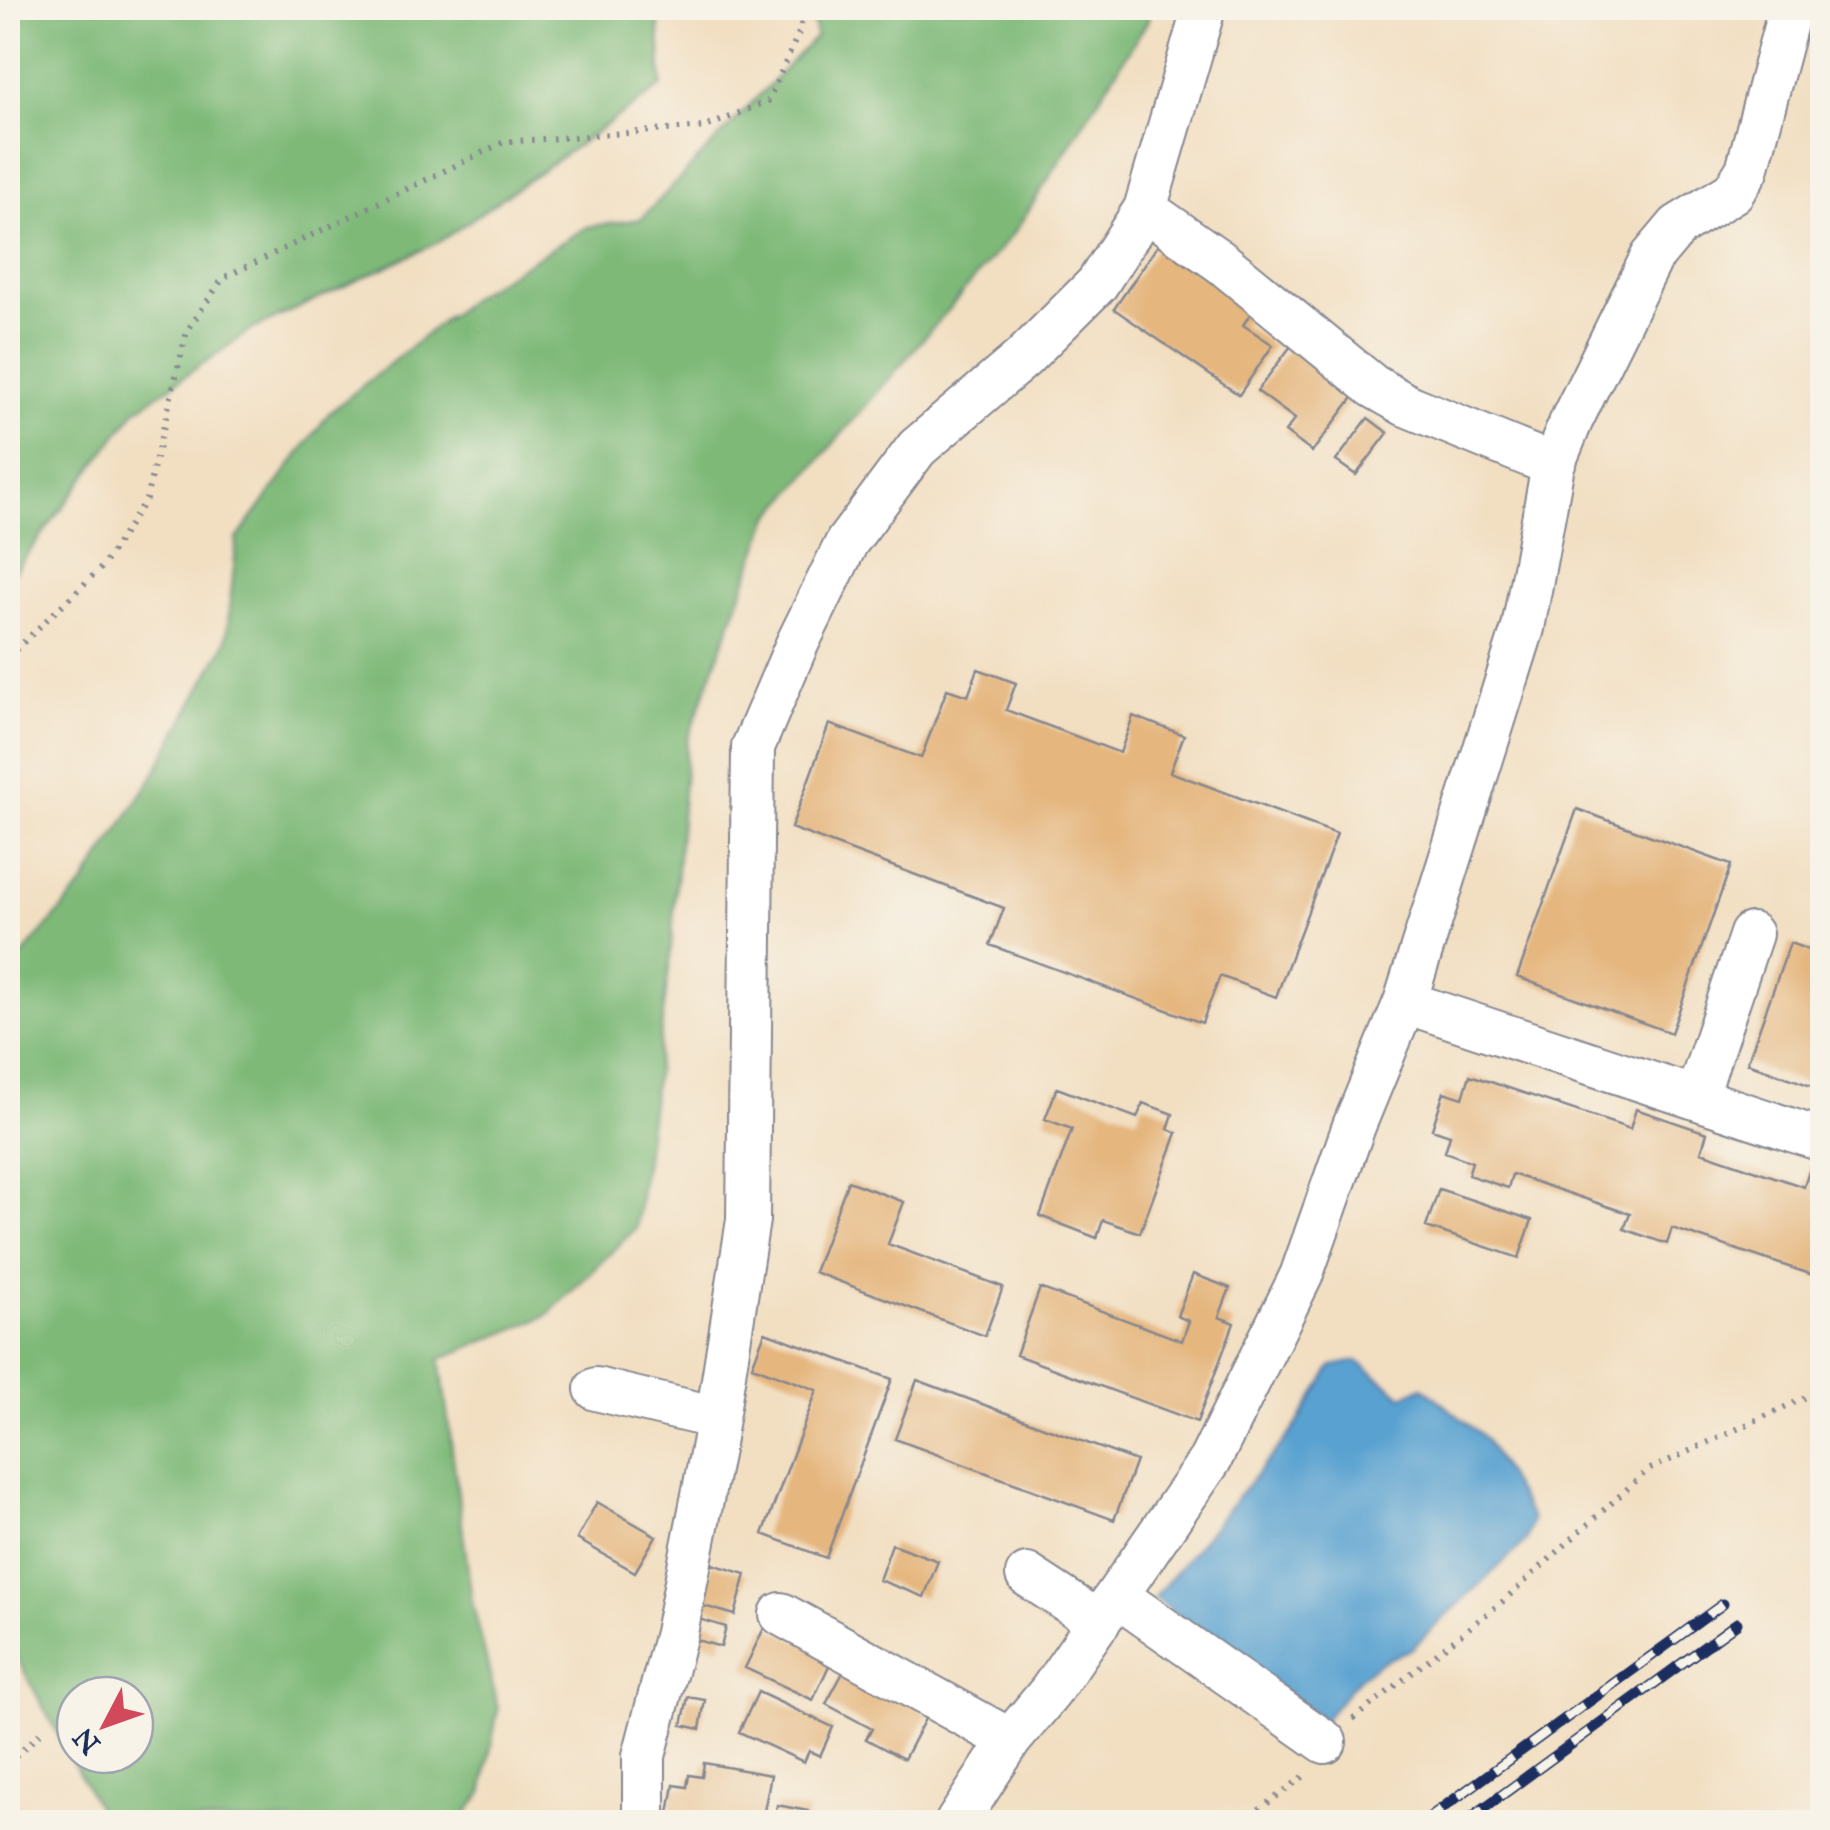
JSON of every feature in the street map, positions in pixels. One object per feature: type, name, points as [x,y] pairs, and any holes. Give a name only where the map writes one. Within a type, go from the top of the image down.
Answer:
[{"type":"street","points":[[644,1822],[644,1756],[676,1634],[718,1418],[748,1220],[754,746],[797,644],[847,542],[917,448],[1023,358],[1098,284],[1146,209],[1204,8]]},
{"type":"street","points":[[957,1822],[1010,1740],[1050,1692],[1210,1460],[1301,1276],[1354,1126],[1404,1002],[1523,628],[1553,466],[1652,257],[1678,226],[1733,192],[1747,170],[1790,8]]},
{"type":"street","points":[[1146,209],[1221,262],[1373,386],[1406,405],[1553,466]]},
{"type":"street","points":[[1696,1098],[1752,934]]},
{"type":"street","points":[[1404,1002],[1822,1140]]},
{"type":"street","points":[[596,1389],[718,1418]]},
{"type":"street","points":[[1027,1574],[1108,1609],[1325,1742]]},
{"type":"street","points":[[781,1614],[1010,1740]]},
{"type":"path","points":[[8,657],[102,567],[146,498],[187,331],[223,278],[504,142],[706,127],[768,101],[802,28],[802,8]]},
{"type":"path","points":[[1242,1822],[1307,1774],[1325,1742],[1502,1602],[1648,1470],[1822,1390]]},
{"type":"path","points":[[8,1764],[40,1733]]},
{"type":"green space","points":[[8,8],[658,8],[662,86],[439,242],[251,330],[136,410],[8,580]]},
{"type":"green space","points":[[811,8],[1151,8],[1147,22],[1016,230],[769,519],[687,741],[670,960],[636,1228],[546,1316],[440,1359],[472,1601],[498,1709],[482,1794],[460,1822],[105,1822],[80,1775],[155,1775],[155,1675],[55,1675],[55,1729],[8,1641],[8,972],[84,884],[152,778],[226,642],[237,539],[329,413],[476,294],[587,227],[641,219],[816,36]]},
{"type":"water","points":[[1357,1361],[1403,1396],[1423,1387],[1485,1438],[1532,1519],[1526,1541],[1411,1649],[1379,1663],[1358,1679],[1323,1721],[1154,1598],[1294,1429],[1332,1366]]},
{"type":"building","points":[[1158,245],[1253,310],[1243,325],[1273,345],[1239,395],[1114,309]]},
{"type":"building","points":[[1294,342],[1358,391],[1312,452],[1285,432],[1295,419],[1257,391]]},
{"type":"building","points":[[1368,418],[1388,433],[1356,475],[1336,461]]},
{"type":"building","points":[[978,669],[1016,683],[1006,710],[1120,753],[1133,716],[1184,735],[1170,772],[1337,834],[1276,997],[1220,976],[1202,1023],[990,945],[1004,908],[791,828],[829,724],[921,758],[947,689],[968,696]]},
{"type":"building","points":[[1577,809],[1731,865],[1671,1033],[1517,977]]},
{"type":"building","points":[[1790,943],[1822,955],[1822,1090],[1747,1063]]},
{"type":"building","points":[[1470,1075],[1630,1129],[1636,1109],[1707,1133],[1701,1152],[1804,1187],[1811,1165],[1822,1169],[1822,1278],[1672,1228],[1667,1244],[1624,1229],[1630,1214],[1512,1174],[1508,1188],[1468,1175],[1472,1162],[1445,1152],[1450,1135],[1432,1129],[1444,1092],[1463,1098]]},
{"type":"building","points":[[1057,1088],[1137,1118],[1143,1103],[1173,1114],[1168,1129],[1177,1133],[1140,1233],[1103,1220],[1097,1238],[1040,1216],[1072,1129],[1045,1119]]},
{"type":"building","points":[[848,1181],[904,1202],[888,1244],[1003,1287],[985,1336],[814,1272]]},
{"type":"building","points":[[1439,1189],[1532,1220],[1519,1258],[1426,1227]]},
{"type":"building","points":[[1193,1274],[1230,1288],[1219,1317],[1234,1323],[1197,1422],[1016,1355],[1040,1288],[1182,1341],[1189,1321],[1177,1316]]},
{"type":"building","points":[[765,1332],[892,1379],[826,1558],[763,1534],[817,1390],[752,1366]]},
{"type":"building","points":[[917,1380],[1136,1461],[1114,1520],[895,1439]]},
{"type":"building","points":[[597,1502],[656,1536],[635,1572],[577,1539]]},
{"type":"building","points":[[892,1544],[938,1561],[924,1597],[879,1580]]},
{"type":"building","points":[[712,1564],[746,1574],[735,1615],[700,1605]]},
{"type":"building","points":[[699,1619],[726,1627],[721,1647],[693,1639]]},
{"type":"building","points":[[765,1626],[833,1657],[813,1700],[745,1668]]},
{"type":"building","points":[[846,1667],[928,1713],[904,1759],[866,1739],[872,1729],[826,1704]]},
{"type":"building","points":[[758,1692],[833,1727],[820,1756],[809,1751],[804,1762],[739,1732]]},
{"type":"building","points":[[688,1697],[705,1700],[700,1729],[682,1725]]},
{"type":"building","points":[[704,1763],[771,1775],[762,1822],[668,1819],[674,1785],[687,1787],[689,1775],[702,1777]]},
{"type":"building","points":[[777,1805],[808,1811],[806,1822],[774,1822]]},
{"type":"railway","points":[[1423,1822],[1723,1604]]},
{"type":"railway","points":[[1465,1822],[1737,1623]]}]
